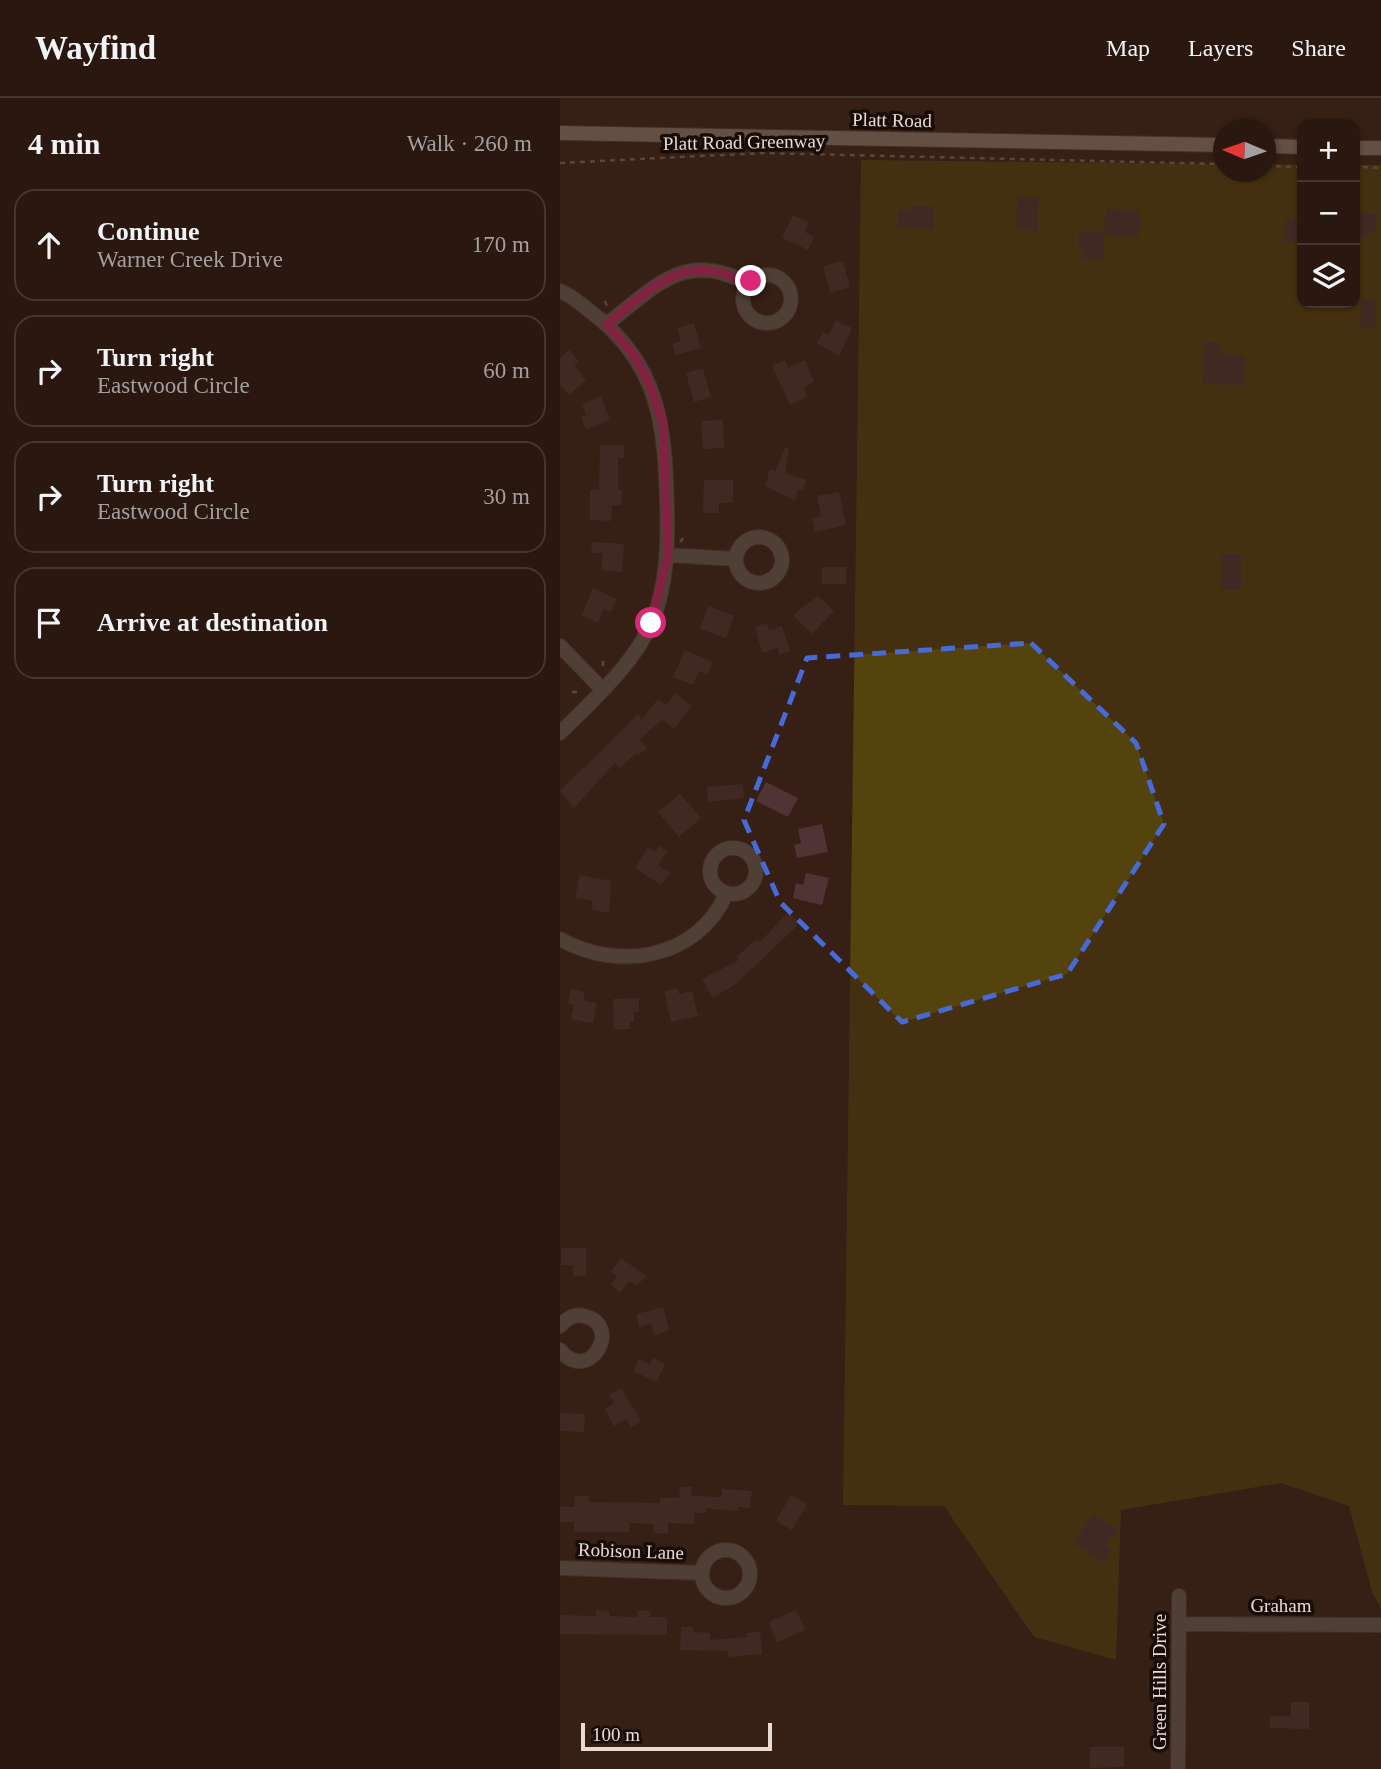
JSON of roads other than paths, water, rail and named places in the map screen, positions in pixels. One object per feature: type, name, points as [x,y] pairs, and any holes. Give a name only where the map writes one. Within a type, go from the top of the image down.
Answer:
[{"type":"main road","name":"Platt Road","points":[[560,133],[1213,145]]},
{"type":"main road","points":[[1276,146],[1297,147]]},
{"type":"main road","points":[[1360,148],[1381,148]]},
{"type":"street","points":[[607,324],[666,279],[700,267],[726,271],[748,284]]},
{"type":"street","points":[[560,291],[607,324],[633,354],[649,383],[663,423],[668,555],[651,623],[635,650],[560,733]]},
{"type":"street","points":[[668,555],[736,559]]},
{"type":"street","points":[[560,646],[602,689]]},
{"type":"street","points":[[560,939],[592,954],[634,956],[660,952],[687,941],[706,927],[726,894]]},
{"type":"street","points":[[560,1326],[572,1316],[587,1316],[598,1325],[603,1339],[596,1354],[583,1361],[568,1358],[560,1350]]},
{"type":"street","name":"Robison Lane","points":[[560,1568],[702,1573]]},
{"type":"street","name":"Green Hills Drive","points":[[1178,1769],[1179,1595]]},
{"type":"street","name":"Graham","points":[[1180,1624],[1381,1625]]}]
